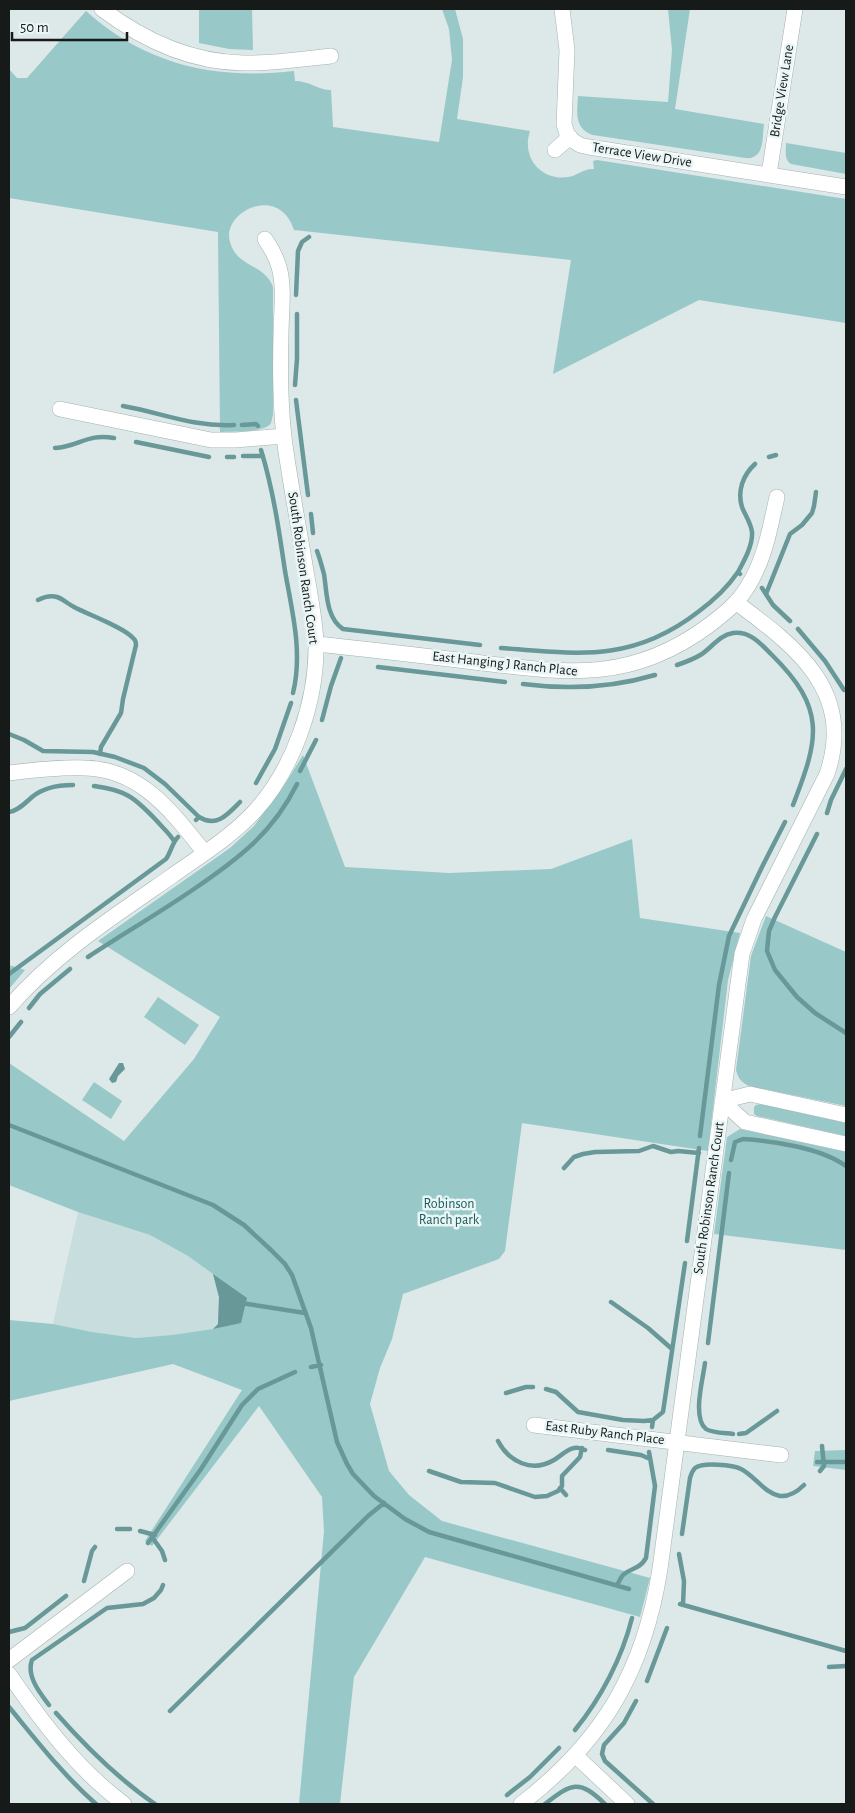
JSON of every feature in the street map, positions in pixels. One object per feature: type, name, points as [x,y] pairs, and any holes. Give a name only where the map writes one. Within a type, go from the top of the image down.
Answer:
[{"type":"street","points":[[102,9],[126,26],[155,42],[202,58],[249,63],[331,56]]},
{"type":"street","points":[[555,150],[570,137],[563,122],[567,50],[562,9]]},
{"type":"street","name":"Bridge View Lane","points":[[769,174],[795,9]]},
{"type":"street","name":"Terrace View Drive","points":[[570,137],[580,144],[589,147],[846,187]]},
{"type":"street","name":"South Robinson Ranch Court","points":[[9,1007],[77,942],[235,830],[256,810],[273,787],[299,736],[312,693],[316,644],[314,620],[284,436],[280,362],[282,284],[280,269],[275,255],[265,239]]},
{"type":"street","points":[[60,409],[211,440],[284,436]]},
{"type":"street","name":"East Hanging J Ranch Place","points":[[316,644],[556,671],[598,671],[636,664],[668,650],[704,629],[737,603],[748,588],[763,557],[777,497]]},
{"type":"street","name":"South Robinson Ranch Court","points":[[521,1804],[547,1784],[576,1756],[595,1732],[619,1695],[646,1634],[659,1576],[739,967],[754,919],[827,774],[835,737],[835,724],[830,703],[811,670],[779,636],[737,603]]},
{"type":"street","points":[[9,773],[86,768],[123,775],[154,795],[182,824],[205,853]]},
{"type":"street","points":[[722,1101],[750,1094],[846,1115]]},
{"type":"street","points":[[722,1101],[745,1122],[846,1144]]},
{"type":"street","name":"East Ruby Ranch Place","points":[[534,1425],[781,1456]]},
{"type":"street","points":[[9,1660],[127,1571]]},
{"type":"street","points":[[9,1674],[67,1752],[92,1777],[124,1804]]},
{"type":"street","points":[[576,1756],[627,1804]]},
{"type":"shaded area","points":[[119,1063],[123,1063],[125,1069],[118,1076],[116,1082],[112,1083],[109,1079]]},
{"type":"shaded area","points":[[78,1212],[150,1235],[188,1256],[213,1274],[219,1297],[218,1324],[213,1329],[136,1338],[53,1324]]},
{"type":"shaded area","points":[[213,1274],[247,1298],[241,1323],[213,1329],[218,1324],[219,1297]]},
{"type":"green space","points":[[199,9],[252,9],[253,50],[229,49],[199,43]]},
{"type":"green space","points":[[442,9],[455,9],[463,39],[463,77],[457,119],[530,131],[528,150],[531,158],[542,171],[549,175],[568,177],[594,169],[593,161],[597,160],[846,199],[846,323],[699,300],[553,374],[571,260],[294,230],[287,216],[276,208],[265,205],[253,207],[242,213],[234,221],[230,231],[230,242],[238,257],[269,279],[273,287],[273,415],[271,423],[262,428],[248,431],[220,432],[218,232],[9,198],[9,69],[17,78],[27,78],[86,11],[109,29],[133,44],[157,56],[183,65],[237,73],[294,71],[295,81],[331,90],[333,127],[439,142],[452,60],[449,29]]},
{"type":"green space","points":[[668,9],[690,9],[675,109],[764,124],[761,147],[756,156],[745,158],[593,135],[582,129],[577,114],[578,96],[668,102],[672,50]]},
{"type":"green space","points":[[786,143],[846,153],[846,174],[791,164],[786,158]]},
{"type":"green space","name":"Robinson Ranch park","points":[[303,755],[345,867],[449,873],[551,869],[632,839],[640,918],[740,933],[728,980],[708,1151],[522,1123],[505,1251],[499,1259],[403,1294],[392,1339],[380,1368],[370,1404],[389,1471],[409,1495],[442,1521],[650,1578],[640,1617],[425,1557],[354,1677],[340,1804],[299,1804],[324,1531],[322,1497],[259,1406],[152,1546],[145,1541],[242,1390],[173,1364],[9,1401],[9,1320],[53,1324],[136,1338],[213,1329],[218,1324],[219,1297],[213,1274],[188,1256],[150,1235],[78,1212],[9,1185],[9,1063],[124,1141],[194,1059],[220,1017],[98,941],[230,848],[254,826],[283,787]]},
{"type":"green space","points":[[766,916],[846,952],[846,1106],[749,1086],[738,1075],[736,1070],[751,956]]},
{"type":"green space","points":[[9,965],[25,970],[9,989]]},
{"type":"green space","points":[[158,997],[199,1025],[185,1045],[144,1017]]},
{"type":"green space","points":[[94,1082],[122,1101],[111,1119],[82,1100]]},
{"type":"green space","points":[[761,1104],[846,1123],[846,1136],[757,1116],[754,1114],[754,1107]]},
{"type":"green space","points":[[740,1129],[846,1152],[846,1250],[714,1234],[727,1137]]},
{"type":"green space","points":[[846,1450],[846,1470],[813,1466],[815,1451]]},
{"type":"waterway","points":[[296,295],[298,251],[302,242],[309,237]]},
{"type":"waterway","points":[[295,385],[297,314]]},
{"type":"waterway","points":[[296,400],[308,495]]},
{"type":"waterway","points":[[123,406],[191,422],[234,425]]},
{"type":"waterway","points":[[242,425],[256,424],[258,426]]},
{"type":"waterway","points":[[55,448],[97,437],[114,438]]},
{"type":"waterway","points":[[136,442],[209,457]]},
{"type":"waterway","points":[[261,450],[275,510],[293,616],[297,647],[296,678],[293,693]]},
{"type":"waterway","points":[[769,457],[776,455]]},
{"type":"waterway","points":[[243,456],[263,456]]},
{"type":"waterway","points":[[227,457],[234,457]]},
{"type":"waterway","points":[[740,574],[738,572],[750,547],[752,537],[740,495],[744,478],[755,464]]},
{"type":"waterway","points":[[766,594],[790,534],[802,525],[812,513],[816,492]]},
{"type":"waterway","points":[[311,514],[313,533]]},
{"type":"waterway","points":[[317,551],[324,574],[330,612],[337,624],[343,629],[480,645]]},
{"type":"waterway","points":[[501,648],[580,653],[627,647],[650,640],[674,628],[704,608],[738,572]]},
{"type":"waterway","points":[[762,588],[773,605],[790,621]]},
{"type":"waterway","points":[[38,600],[49,596],[59,598],[122,630],[136,641],[121,713],[101,747],[100,754]]},
{"type":"waterway","points":[[798,629],[825,661],[844,690]]},
{"type":"waterway","points":[[677,665],[702,654],[724,636],[739,633],[750,636],[759,642],[789,674],[802,691],[813,725],[808,761],[793,805]]},
{"type":"waterway","points":[[322,720],[341,658]]},
{"type":"waterway","points":[[378,667],[505,682]]},
{"type":"waterway","points":[[523,684],[590,687],[622,683],[655,675]]},
{"type":"waterway","points":[[256,783],[275,749],[291,703]]},
{"type":"waterway","points":[[9,734],[43,751],[93,752],[115,757],[144,768],[165,784],[199,817]]},
{"type":"waterway","points":[[300,771],[316,740]]},
{"type":"waterway","points":[[827,813],[846,769]]},
{"type":"waterway","points":[[88,957],[181,898],[240,856],[277,817],[297,784]]},
{"type":"waterway","points":[[9,812],[46,789],[73,785]]},
{"type":"waterway","points":[[94,786],[114,790],[129,796],[142,806],[174,841]]},
{"type":"waterway","points":[[196,820],[199,817],[211,821],[222,818],[240,802]]},
{"type":"waterway","points":[[700,1136],[719,985],[729,936],[785,822]]},
{"type":"waterway","points":[[817,834],[769,931],[767,951],[775,970],[797,997],[815,1013],[846,1033]]},
{"type":"waterway","points":[[9,974],[166,859],[178,837]]},
{"type":"waterway","points":[[29,1008],[40,994],[70,969]]},
{"type":"waterway","points":[[9,1037],[21,1022]]},
{"type":"waterway","points":[[9,1125],[213,1205],[244,1225],[285,1264],[292,1275],[311,1328],[337,1442],[353,1474],[374,1496],[405,1519],[429,1532],[629,1589]]},
{"type":"waterway","points":[[731,1160],[735,1142],[743,1139],[797,1146],[824,1154],[846,1166]]},
{"type":"waterway","points":[[564,1168],[574,1157],[595,1152],[639,1151],[653,1146],[671,1152],[699,1153]]},
{"type":"waterway","points":[[687,1241],[699,1148]]},
{"type":"waterway","points":[[708,1343],[729,1173]]},
{"type":"waterway","points":[[652,1427],[653,1420],[663,1412],[685,1263]]},
{"type":"waterway","points":[[611,1302],[648,1328],[672,1349]]},
{"type":"waterway","points":[[241,1303],[305,1313]]},
{"type":"waterway","points":[[705,1363],[699,1408],[702,1424],[706,1429],[715,1432],[733,1434]]},
{"type":"waterway","points":[[311,1367],[321,1365]]},
{"type":"waterway","points":[[148,1543],[201,1469],[242,1405],[258,1389],[295,1372]]},
{"type":"waterway","points":[[506,1393],[526,1387],[533,1387]]},
{"type":"waterway","points":[[546,1389],[556,1392],[578,1412],[623,1420],[653,1420]]},
{"type":"waterway","points":[[739,1434],[746,1433],[777,1411]]},
{"type":"waterway","points":[[498,1441],[508,1455],[515,1460],[530,1465],[546,1464],[572,1449],[580,1448],[585,1450]]},
{"type":"waterway","points":[[820,1471],[824,1466],[822,1446]]},
{"type":"waterway","points":[[429,1471],[461,1482],[495,1483],[535,1497],[547,1496],[558,1491],[562,1486],[562,1476],[580,1457],[582,1448]]},
{"type":"waterway","points":[[608,1450],[641,1455],[650,1459]]},
{"type":"waterway","points":[[617,1585],[626,1572],[641,1565],[646,1558],[655,1486],[649,1452]]},
{"type":"waterway","points":[[817,1462],[846,1462]]},
{"type":"waterway","points":[[682,1534],[690,1478],[694,1469],[699,1466],[718,1465],[741,1469],[769,1492],[780,1496],[793,1494],[804,1485]]},
{"type":"waterway","points":[[560,1488],[566,1495]]},
{"type":"waterway","points":[[170,1711],[368,1516],[384,1503]]},
{"type":"waterway","points":[[117,1529],[130,1529]]},
{"type":"waterway","points":[[140,1531],[155,1535]]},
{"type":"waterway","points":[[152,1537],[162,1551],[165,1560]]},
{"type":"waterway","points":[[84,1581],[92,1551],[95,1547]]},
{"type":"waterway","points":[[679,1554],[684,1581],[683,1605]]},
{"type":"waterway","points":[[49,1705],[32,1678],[32,1660],[107,1608],[143,1604],[154,1598],[163,1585]]},
{"type":"waterway","points":[[9,1632],[25,1628],[66,1596]]},
{"type":"waterway","points":[[680,1604],[846,1651]]},
{"type":"waterway","points":[[575,1730],[585,1718],[610,1677],[623,1648],[632,1618]]},
{"type":"waterway","points":[[647,1681],[667,1628]]},
{"type":"waterway","points":[[829,1667],[846,1666]]},
{"type":"waterway","points":[[636,1701],[624,1723],[604,1745],[602,1754],[605,1761],[653,1804]]},
{"type":"waterway","points":[[9,1707],[61,1770],[96,1804]]},
{"type":"waterway","points":[[56,1713],[102,1762],[155,1804]]},
{"type":"waterway","points":[[507,1795],[530,1777],[559,1748]]},
{"type":"waterway","points":[[545,1804],[569,1788],[575,1787],[582,1787],[588,1790],[605,1804]]}]
